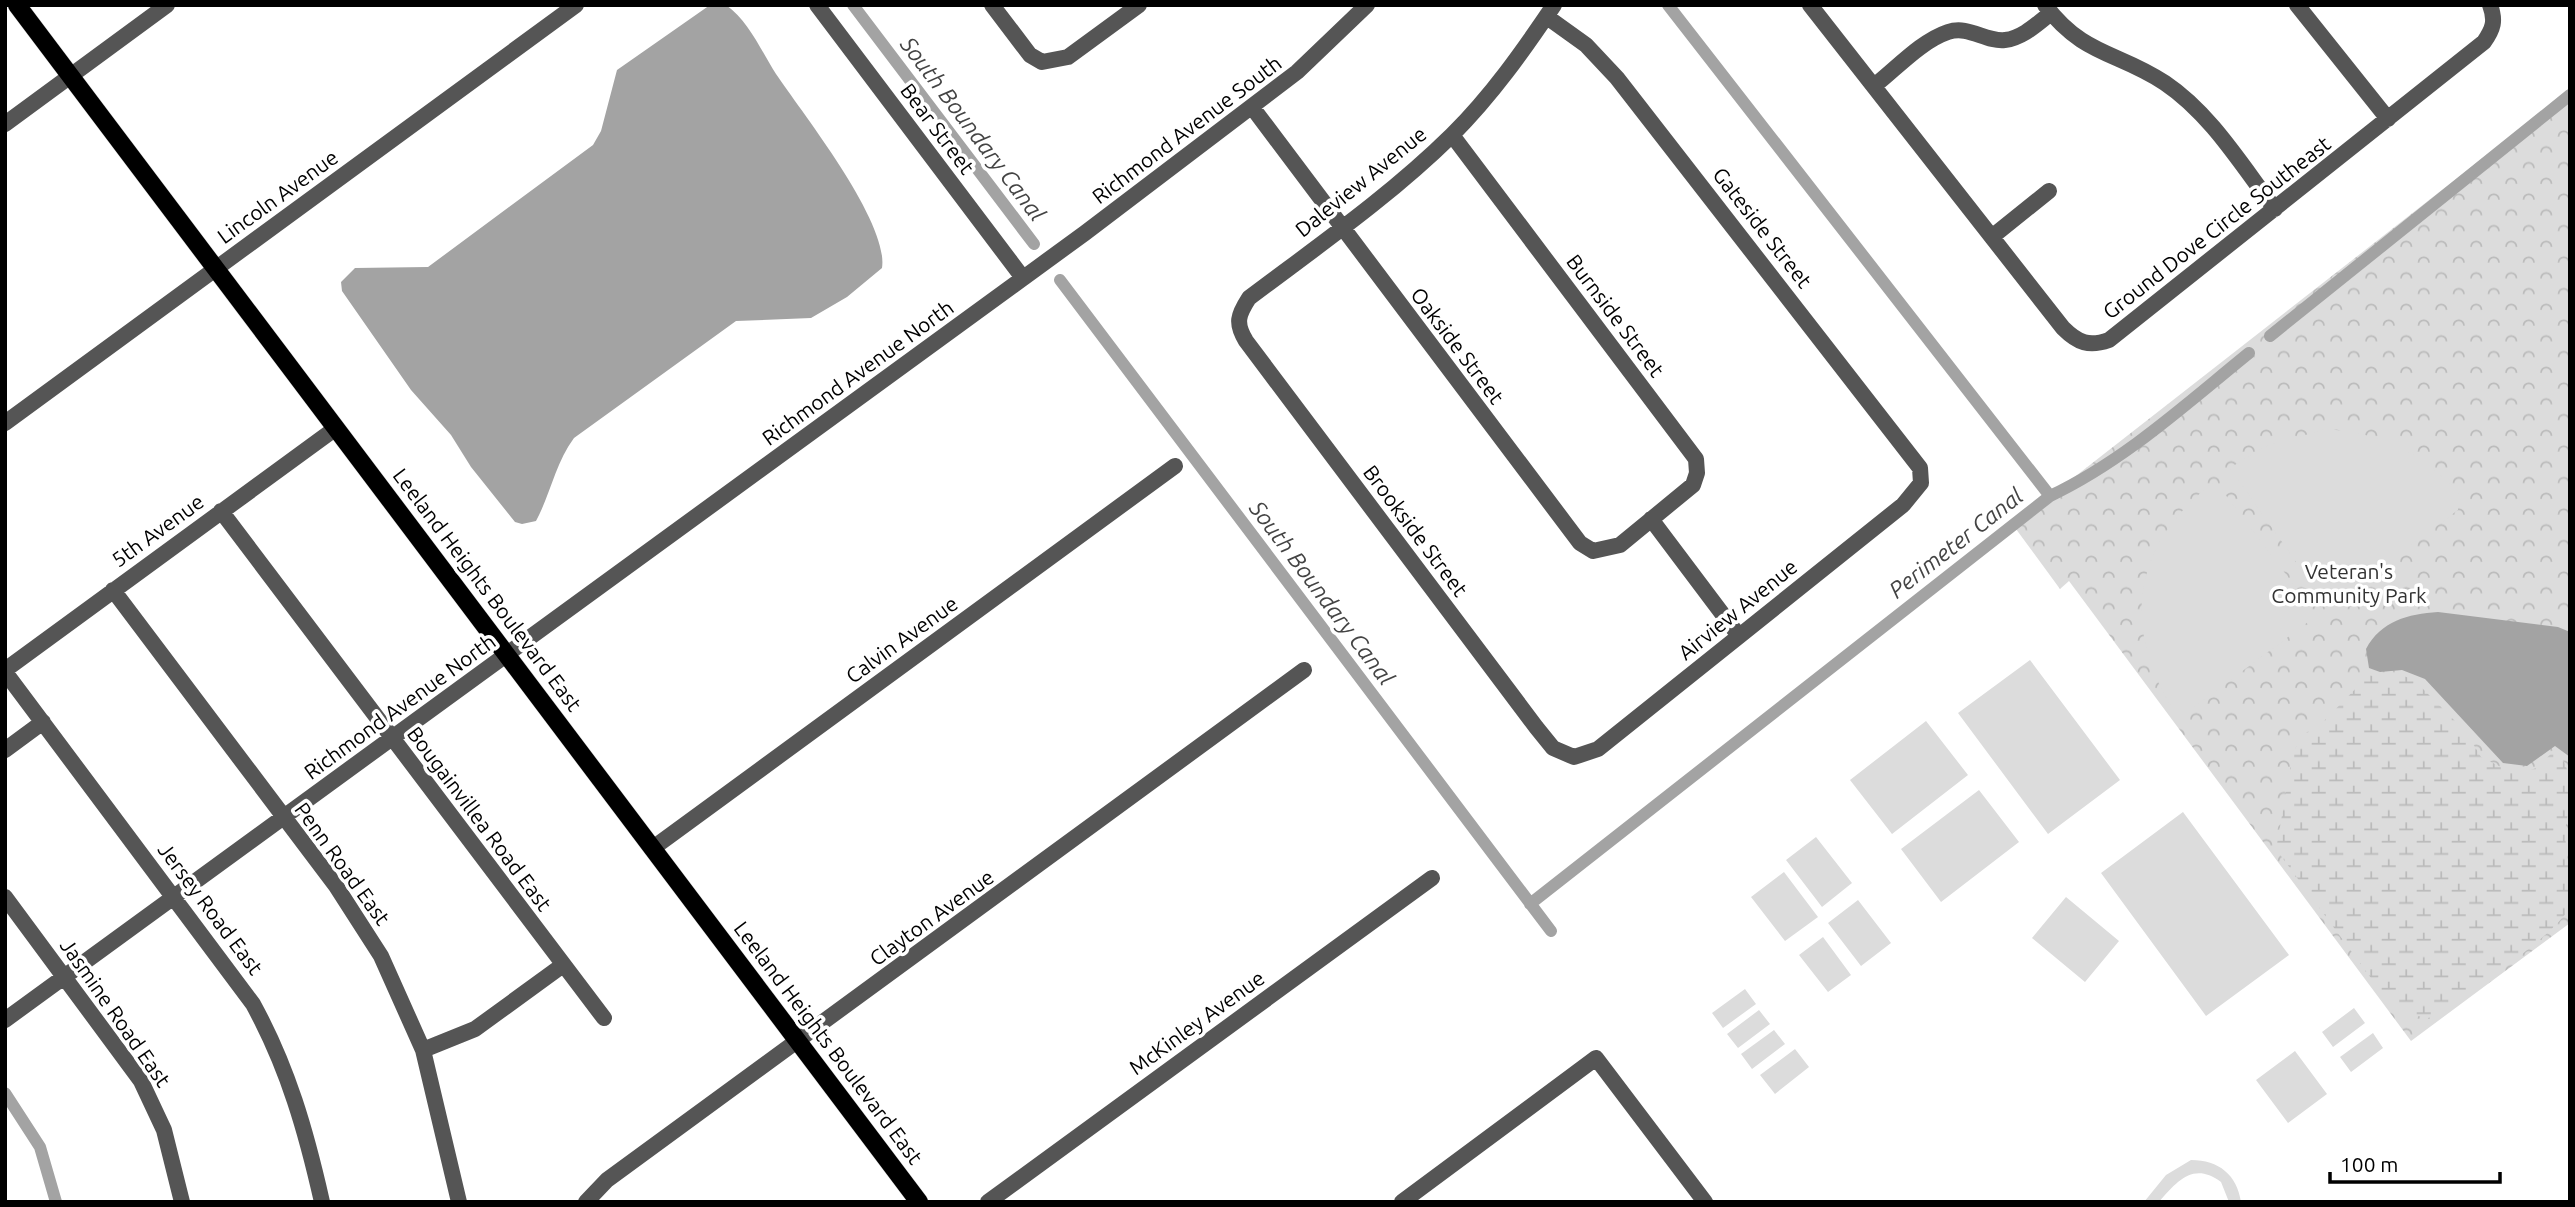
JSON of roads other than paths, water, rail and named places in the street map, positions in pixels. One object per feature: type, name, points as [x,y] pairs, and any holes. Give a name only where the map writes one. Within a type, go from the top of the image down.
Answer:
[{"type":"main road","name":"Leeland Heights Boulevard East","points":[[17,5],[919,1202]]},
{"type":"street","points":[[5,124],[167,5]]},
{"type":"street","name":"Lincoln Avenue","points":[[5,423],[576,5]]},
{"type":"street","name":"Bear Street","points":[[817,5],[1023,278]]},
{"type":"street","points":[[992,5],[1030,55],[1042,62],[1055,62],[1083,47],[1139,5]]},
{"type":"street","name":"Richmond Avenue South","points":[[1023,278],[1322,52],[1367,5]]},
{"type":"street","name":"Ground Dove Circle Southeast","points":[[1811,5],[2063,328],[2084,344],[2096,345],[2109,341],[2484,42],[2493,30],[2495,18],[2490,5]]},
{"type":"street","points":[[2297,5],[2388,119]]},
{"type":"street","points":[[1874,86],[1933,39],[1947,32],[1960,30],[2004,40],[2020,36],[2048,9],[2080,41],[2109,58],[2148,74],[2181,96],[2211,127],[2274,209]]},
{"type":"street","name":"Daleview Avenue","points":[[1237,316],[1249,298],[1402,181],[1452,135],[1503,78],[1550,11]]},
{"type":"street","name":"Gateside Street","points":[[1550,11],[1601,59],[1644,111],[1902,440],[1920,468],[1921,483]]},
{"type":"street","name":"Oakside Street","points":[[1252,107],[1580,543],[1592,551],[1607,550],[1619,545],[1651,519]]},
{"type":"street","name":"Burnside Street","points":[[1452,135],[1696,459],[1697,473],[1693,485],[1651,519]]},
{"type":"street","points":[[1993,236],[2049,191]]},
{"type":"street","name":"Richmond Avenue North","points":[[5,1020],[1023,278]]},
{"type":"street","name":"Brookside Street","points":[[1237,316],[1239,329],[1246,341],[1536,727],[1553,748],[1574,757]]},
{"type":"street","name":"5th Avenue","points":[[5,671],[336,428]]},
{"type":"street","name":"Calvin Avenue","points":[[653,848],[1175,466]]},
{"type":"street","name":"Airview Avenue","points":[[1574,757],[1598,749],[1903,505],[1921,483]]},
{"type":"street","name":"Bougainvillea Road East","points":[[221,511],[604,1018]]},
{"type":"street","points":[[1651,519],[1739,636]]},
{"type":"street","name":"Penn Road East","points":[[113,590],[357,917],[381,956],[423,1050],[459,1202]]},
{"type":"street","name":"Clayton Avenue","points":[[586,1202],[607,1180],[1304,670]]},
{"type":"street","name":"Jersey Road East","points":[[5,671],[236,978],[273,1040],[299,1106],[321,1202]]},
{"type":"street","points":[[5,750],[43,722]]},
{"type":"street","name":"McKinley Avenue","points":[[988,1202],[1432,878]]},
{"type":"street","name":"Jasmine Road East","points":[[5,897],[125,1057],[155,1107],[171,1152],[183,1202]]},
{"type":"street","points":[[423,1050],[475,1029],[563,965]]},
{"type":"street","points":[[1402,1202],[1596,1058],[1705,1202]]},
{"type":"waterway","name":"South Boundary Canal","points":[[853,5],[1034,244]]},
{"type":"waterway","name":"Perimeter Canal","points":[[1530,904],[2050,496],[1668,5]]},
{"type":"waterway","points":[[2270,336],[2570,95]]},
{"type":"waterway","name":"South Boundary Canal","points":[[1060,280],[1551,931]]},
{"type":"waterway","points":[[2050,496],[2129,449],[2249,353]]},
{"type":"waterway","points":[[5,1093],[40,1147],[56,1202]]},
{"type":"park label","name":"Veteran's Community Park","points":[[2349,584]]}]
